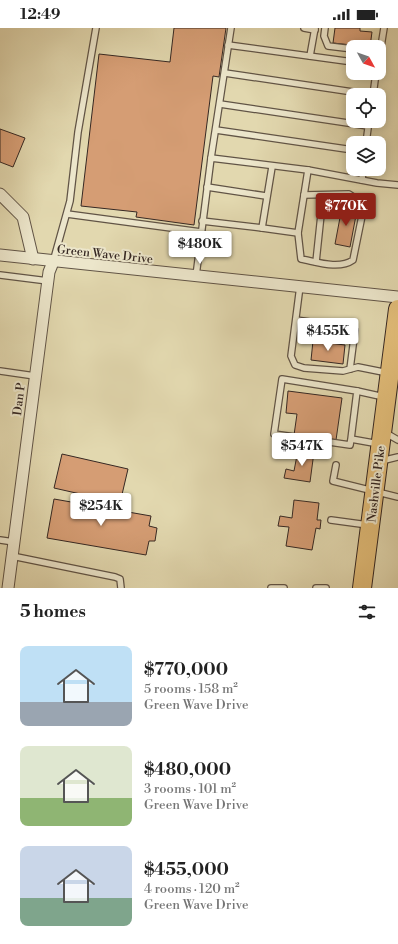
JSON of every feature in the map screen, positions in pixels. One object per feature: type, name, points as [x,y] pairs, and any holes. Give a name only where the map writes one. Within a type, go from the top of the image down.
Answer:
[{"type":"main road","name":"Nashville Pike","points":[[362,588],[375,492],[385,444],[398,310]]},
{"type":"street","points":[[0,194],[24,218],[34,259]]},
{"type":"street","name":"Green Wave Drive","points":[[0,255],[34,259],[50,271],[196,276],[398,297]]},
{"type":"street","name":"Dan P","points":[[8,588],[50,271]]},
{"type":"lane","points":[[0,275],[50,271],[67,214],[78,132],[96,28]]},
{"type":"lane","points":[[196,276],[202,220],[231,28]]},
{"type":"lane","points":[[304,28],[315,29],[310,56]]},
{"type":"lane","points":[[325,28],[324,36],[328,46],[346,48]]},
{"type":"lane","points":[[382,40],[384,28]]},
{"type":"lane","points":[[228,45],[346,61]]},
{"type":"lane","points":[[225,73],[346,91]]},
{"type":"lane","points":[[220,104],[346,120]]},
{"type":"lane","points":[[216,130],[346,149]]},
{"type":"lane","points":[[211,158],[272,167],[308,170],[398,185]]},
{"type":"lane","points":[[262,228],[266,196],[272,167]]},
{"type":"lane","points":[[304,196],[349,194],[358,200],[363,211],[353,260],[349,263],[334,265],[301,259],[298,233],[308,170]]},
{"type":"lane","points":[[362,180],[363,176]]},
{"type":"lane","points":[[207,187],[266,196]]},
{"type":"lane","points":[[316,262],[323,196]]},
{"type":"lane","points":[[67,214],[201,232]]},
{"type":"lane","points":[[202,220],[298,233]]},
{"type":"lane","points":[[300,286],[291,356],[295,365],[304,368],[343,371],[358,367],[391,384]]},
{"type":"lane","points":[[296,320],[351,328],[355,330],[350,369]]},
{"type":"lane","points":[[0,371],[35,376]]},
{"type":"lane","points":[[357,391],[350,446],[274,434],[282,379],[357,391],[391,384]]},
{"type":"lane","points":[[351,438],[385,444],[398,457]]},
{"type":"lane","points":[[336,465],[333,481],[398,497]]},
{"type":"lane","points":[[331,520],[371,525]]},
{"type":"lane","points":[[0,540],[14,542]]},
{"type":"lane","points":[[12,556],[114,577],[120,579],[121,588]]},
{"type":"lane","points":[[271,588],[284,588]]},
{"type":"lane","points":[[316,588],[326,588]]},
{"type":"building","points":[[174,28],[226,28],[219,77],[213,76],[194,225],[136,217],[137,212],[81,206],[99,54],[170,62]]},
{"type":"building","points":[[335,28],[360,28],[360,31],[372,32],[371,40],[346,40],[346,44],[333,43]]},
{"type":"building","points":[[0,129],[25,138],[13,167],[0,162]]},
{"type":"building","points":[[342,207],[357,210],[350,247],[335,244]]},
{"type":"building","points":[[313,341],[345,345],[343,364],[311,360]]},
{"type":"building","points":[[288,391],[342,398],[336,440],[294,435],[297,414],[286,413]]},
{"type":"building","points":[[298,450],[314,452],[310,482],[284,478],[286,469],[294,471]]},
{"type":"building","points":[[62,454],[128,469],[120,503],[54,488]]},
{"type":"building","points":[[54,499],[151,516],[149,526],[157,528],[155,541],[149,541],[146,555],[47,538]]},
{"type":"building","points":[[294,500],[319,503],[317,520],[321,520],[320,529],[316,528],[312,550],[286,546],[289,527],[278,526],[280,516],[292,518]]}]
